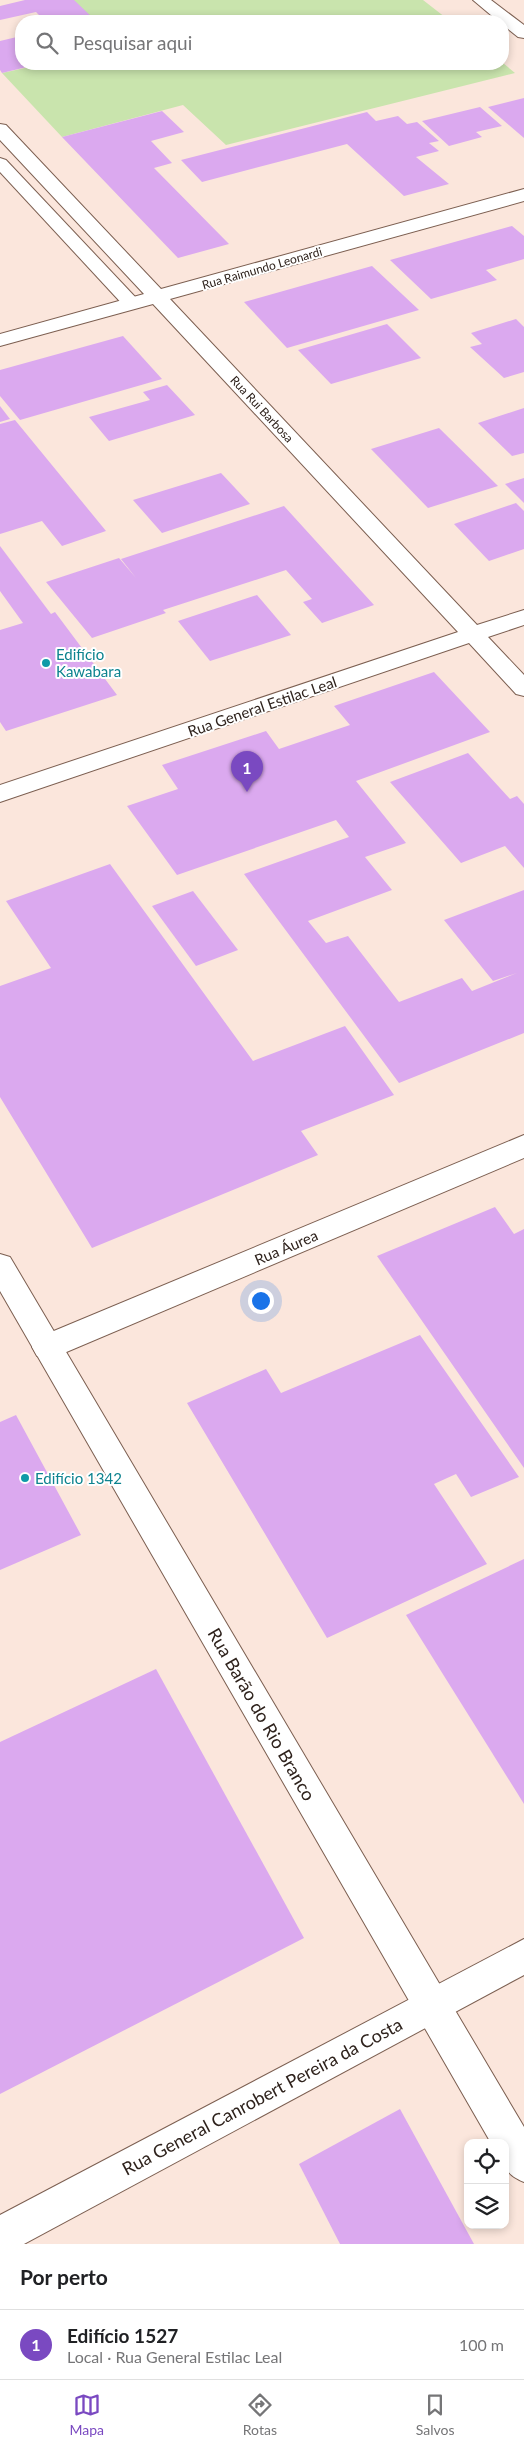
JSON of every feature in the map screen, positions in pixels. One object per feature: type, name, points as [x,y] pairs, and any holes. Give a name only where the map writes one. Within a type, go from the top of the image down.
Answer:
[{"type":"street","points":[[481,0],[501,15]]},
{"type":"street","points":[[509,21],[524,33]]},
{"type":"street","name":"Rua Rui Barbosa","points":[[0,129],[7,162],[38,169],[524,689]]},
{"type":"street","name":"Rua Raimundo Leonardi","points":[[0,340],[524,195]]},
{"type":"street","name":"Rua General Estilac Leal","points":[[0,794],[524,617]]},
{"type":"street","name":"Rua Áurea","points":[[47,1347],[524,1146]]},
{"type":"street","name":"Rua Barão do Rio Branco","points":[[0,1266],[524,2162]]},
{"type":"street","name":"Rua General Canrobert Pereira da Costa","points":[[0,2236],[524,1956]]},
{"type":"lane","points":[[7,162],[24,188],[132,304]]},
{"type":"lane","points":[[0,182],[24,188]]},
{"type":"green space","points":[[73,0],[423,0],[442,15],[87,15]]},
{"type":"green space","points":[[509,68],[515,73],[226,145],[183,105],[62,137],[2,73],[16,70],[509,70]]},
{"type":"building","points":[[25,0],[74,0],[90,15],[39,15],[36,12],[15,15],[15,17],[0,20],[0,6]]},
{"type":"building","points":[[15,37],[15,70],[2,73],[0,70],[0,41]]},
{"type":"building","points":[[524,98],[524,138],[488,107]]},
{"type":"building","points":[[480,107],[502,126],[476,132],[482,137],[449,146],[422,121]]},
{"type":"building","points":[[162,111],[184,132],[151,141],[172,163],[154,168],[229,244],[178,258],[62,137]]},
{"type":"building","points":[[367,112],[376,121],[398,116],[407,124],[417,122],[439,141],[429,143],[439,151],[416,157],[449,184],[404,196],[347,144],[202,182],[181,160]]},
{"type":"building","points":[[512,226],[524,236],[524,259],[486,270],[497,280],[431,299],[390,260]]},
{"type":"building","points":[[372,266],[419,310],[287,348],[244,302]]},
{"type":"building","points":[[516,319],[524,327],[524,372],[504,378],[470,347],[482,344],[471,333]]},
{"type":"building","points":[[387,324],[421,358],[331,384],[298,350]]},
{"type":"building","points":[[123,336],[162,379],[20,420],[0,396],[0,370]]},
{"type":"building","points":[[167,385],[195,415],[109,441],[89,417],[150,400],[143,392]]},
{"type":"building","points":[[0,406],[10,419],[0,422]]},
{"type":"building","points":[[524,408],[524,453],[512,456],[478,423]]},
{"type":"building","points":[[15,420],[106,531],[62,546],[42,521],[0,534],[0,424]]},
{"type":"building","points":[[439,428],[498,486],[428,508],[371,449]]},
{"type":"building","points":[[221,473],[250,504],[162,533],[133,500]]},
{"type":"building","points":[[524,478],[524,503],[505,484]]},
{"type":"building","points":[[516,503],[524,511],[524,549],[489,561],[454,524]]},
{"type":"building","points":[[284,506],[374,605],[322,623],[303,602],[312,599],[286,570],[163,610],[166,613],[92,638],[46,582],[119,558],[136,578],[121,559]]},
{"type":"building","name":"Edifício Kawabara","points":[[0,546],[51,614],[55,612],[117,695],[6,731],[0,722],[0,630],[23,623],[0,591]]},
{"type":"building","points":[[257,595],[291,635],[210,661],[178,621]]},
{"type":"building","points":[[434,672],[490,732],[356,781],[406,843],[365,857],[392,890],[308,921],[326,943],[348,936],[399,1002],[462,978],[472,991],[517,973],[493,981],[444,920],[524,890],[524,1033],[399,1083],[244,874],[349,837],[336,820],[177,875],[127,806],[178,789],[162,765],[266,731],[279,749],[350,725],[334,706]]},
{"type":"building","points":[[468,753],[510,799],[517,796],[524,804],[524,868],[505,846],[461,863],[390,782]]},
{"type":"building","points":[[110,864],[253,1061],[345,1026],[394,1095],[301,1131],[318,1155],[92,1248],[0,1097],[0,986],[51,968],[6,901]]},
{"type":"building","points":[[193,891],[238,950],[196,966],[152,906]]},
{"type":"building","points":[[495,1207],[514,1234],[524,1229],[524,1468],[377,1256]]},
{"type":"building","points":[[420,1335],[519,1477],[471,1497],[456,1474],[434,1484],[487,1564],[327,1638],[187,1403],[266,1369],[281,1393]]},
{"type":"building","name":"Edifício 1342","points":[[16,1415],[81,1535],[0,1570],[0,1422]]},
{"type":"building","points":[[524,1559],[524,1804],[406,1615]]},
{"type":"building","points":[[156,1669],[304,1938],[0,2094],[0,1742]]},
{"type":"building","points":[[400,2109],[464,2226],[464,2229],[474,2244],[340,2244],[299,2164]]},
{"type":"place","name":"Edifício Kawabara","points":[[46,663]]},
{"type":"place","name":"Edifício 1527","points":[[247,792]]},
{"type":"place","name":"Edifício 1342","points":[[25,1478]]}]
